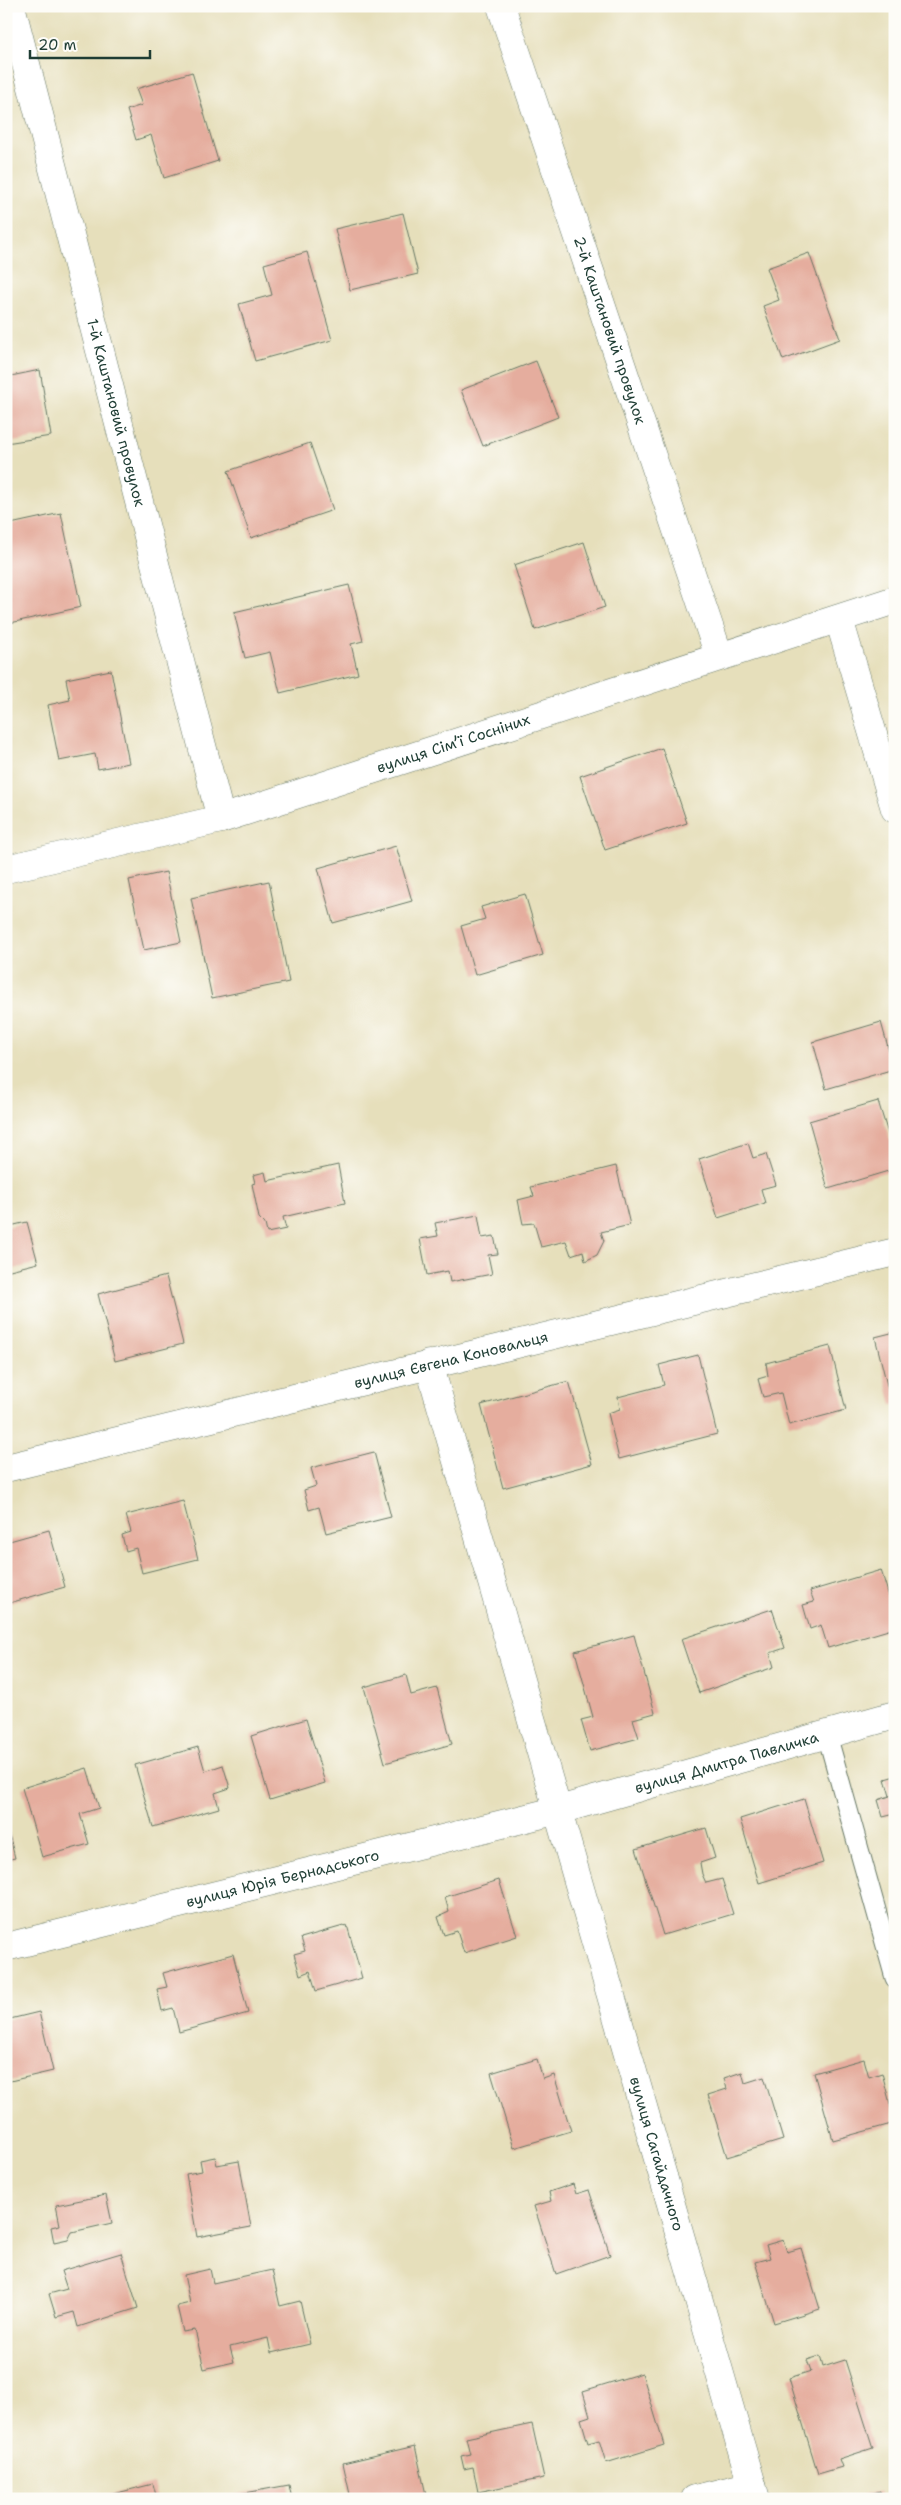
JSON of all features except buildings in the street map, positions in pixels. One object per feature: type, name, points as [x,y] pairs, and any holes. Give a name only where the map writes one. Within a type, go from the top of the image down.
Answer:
[{"type":"street","name":"1-й Каштановий провулок","points":[[11,6],[221,818]]},
{"type":"street","name":"2-й Каштановий провулок","points":[[501,6],[719,656]]},
{"type":"street","name":"вулиця Сім’ї Сосніних","points":[[6,869],[221,818],[895,600]]},
{"type":"street","points":[[839,619],[895,809]]},
{"type":"street","name":"вулиця Євгена Коновальця","points":[[6,1468],[895,1252]]},
{"type":"street","name":"вулиця Сагайдачного","points":[[429,1364],[754,2492]]},
{"type":"street","name":"вулиця Дмитра Павличка","points":[[559,1810],[895,1715]]},
{"type":"street","name":"вулиця Юрія Бернадського","points":[[6,1947],[559,1810]]},
{"type":"street","points":[[695,2499],[754,2492]]},
{"type":"lane","points":[[827,1735],[895,1978]]}]
